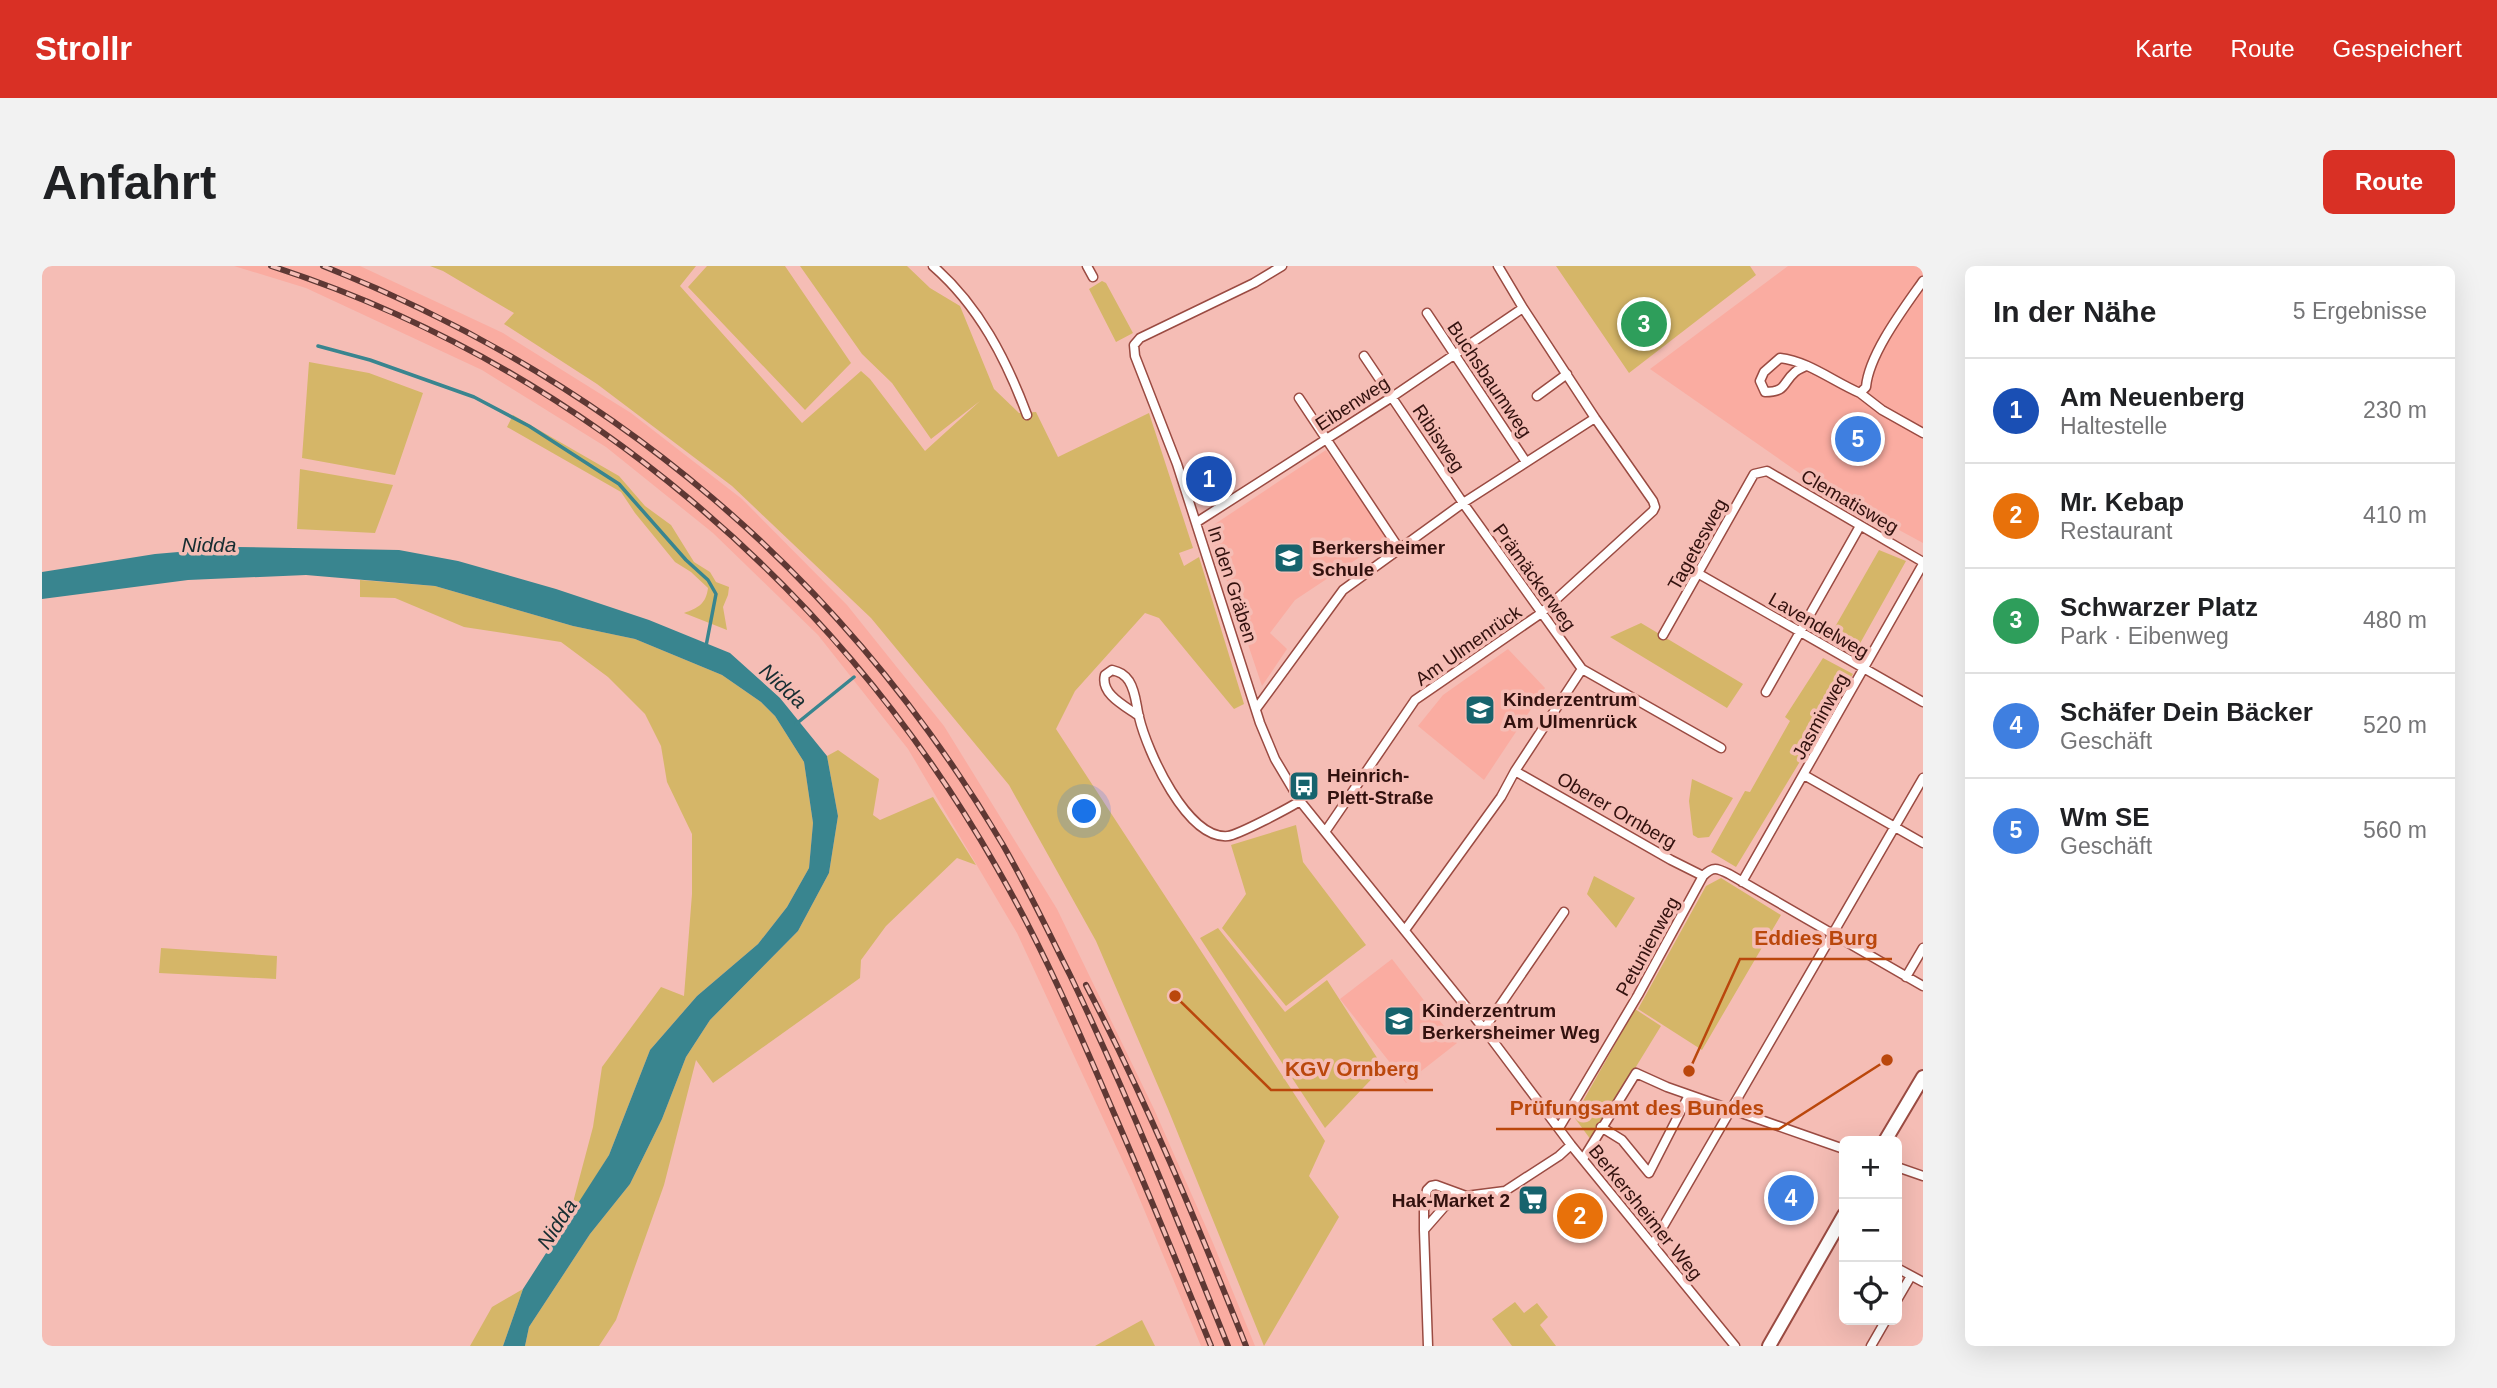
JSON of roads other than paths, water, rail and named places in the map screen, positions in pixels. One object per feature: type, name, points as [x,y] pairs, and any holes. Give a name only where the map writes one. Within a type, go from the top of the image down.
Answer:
[{"type":"street","points":[[933,266],[968,300],[988,330],[1015,383],[1027,415]]},
{"type":"street","points":[[1087,266],[1093,277]]},
{"type":"street","name":"In den Gräben","points":[[1260,723],[1197,522],[1166,430],[1135,356],[1134,345],[1140,338],[1254,283],[1282,266]]},
{"type":"street","points":[[1256,709],[1343,590],[1463,503],[1595,418],[1498,266]]},
{"type":"street","points":[[1860,393],[1866,387],[1867,374],[1895,321],[1923,281]]},
{"type":"street","name":"Eibenweg","points":[[1197,522],[1392,397],[1523,308]]},
{"type":"street","name":"Buchsbaumweg","points":[[1427,313],[1526,462]]},
{"type":"street","name":"Ribisweg","points":[[1364,356],[1463,503]]},
{"type":"street","points":[[1806,366],[1795,371],[1786,385],[1777,392],[1765,392],[1760,381],[1764,372],[1780,358],[1794,359],[1860,393],[1882,410],[1923,433]]},
{"type":"street","points":[[1537,396],[1567,374]]},
{"type":"street","points":[[1299,398],[1400,550]]},
{"type":"street","name":"Am Ulmenrück","points":[[1325,832],[1415,700],[1540,614],[1656,507],[1595,418]]},
{"type":"street","name":"Clematisweg","points":[[1759,471],[1767,471],[1923,563]]},
{"type":"street","name":"Tagetesweg","points":[[1663,635],[1754,474],[1759,471]]},
{"type":"street","name":"Prämäckerweg","points":[[1463,503],[1582,669]]},
{"type":"street","points":[[1766,692],[1860,526]]},
{"type":"street","name":"Jasminweg","points":[[1742,882],[1923,563]]},
{"type":"street","name":"Lavendelweg","points":[[1699,574],[1923,702]]},
{"type":"street","points":[[1405,930],[1501,797],[1582,669],[1721,748]]},
{"type":"street","points":[[1139,716],[1107,691],[1103,683],[1105,675],[1112,670],[1121,673],[1130,682],[1157,768],[1194,821],[1208,833],[1228,836],[1300,801]]},
{"type":"street","name":"Berkersheimer Weg","points":[[1260,723],[1275,759],[1300,801],[1484,1029],[1571,1145],[1735,1346]]},
{"type":"street","name":"Oberer Ornberg","points":[[1515,771],[1703,876]]},
{"type":"street","points":[[1804,775],[1923,843]]},
{"type":"street","points":[[1653,1244],[1923,778]]},
{"type":"street","points":[[1703,876],[1710,869],[1717,868],[1923,986]]},
{"type":"street","name":"Petunienweg","points":[[1559,1128],[1638,995],[1703,876]]},
{"type":"street","points":[[1484,1029],[1564,912]]},
{"type":"street","points":[[1906,977],[1923,948]]},
{"type":"street","points":[[1583,1159],[1636,1073],[1689,1095],[1839,1148]]},
{"type":"street","points":[[1888,1136],[1923,1077]]},
{"type":"street","points":[[1601,1127],[1622,1140],[1649,1173],[1689,1095]]},
{"type":"street","points":[[1424,1230],[1444,1206],[1466,1196],[1505,1191],[1559,1156],[1571,1145]]},
{"type":"street","points":[[1902,1169],[1923,1176]]},
{"type":"street","points":[[1428,1346],[1424,1230],[1427,1190],[1436,1185],[1466,1196]]},
{"type":"street","points":[[1769,1346],[1839,1224]]},
{"type":"street","points":[[1902,1271],[1923,1282]]},
{"type":"street","points":[[1902,1291],[1911,1276]]},
{"type":"street","points":[[1871,1346],[1883,1325]]},
{"type":"water","points":[[237,547],[399,550],[458,561],[556,589],[649,620],[730,653],[780,698],[827,756],[838,816],[829,873],[798,931],[710,1020],[686,1057],[662,1119],[630,1184],[590,1234],[529,1327],[525,1346],[503,1346],[523,1289],[609,1155],[650,1050],[697,996],[758,944],[787,907],[809,868],[813,823],[804,762],[775,716],[761,702],[722,675],[635,639],[573,626],[435,586],[306,575],[188,580],[42,599],[42,572],[155,554]]},
{"type":"waterway","points":[[318,346],[370,360],[474,397],[529,426],[619,484],[686,560],[708,580],[716,594],[706,646]]},
{"type":"waterway","name":"Nidda","points":[[796,724],[854,677]]},
{"type":"railway","points":[[271,266],[384,309],[492,362],[594,426],[690,499],[778,581],[860,670],[933,766],[997,868],[1029,927],[1086,1049],[1211,1346]]},
{"type":"railway","points":[[323,266],[429,313],[529,367],[624,429],[712,498],[794,574],[870,657],[940,748],[1003,845],[1029,893],[1112,1066],[1228,1346]]},
{"type":"railway","points":[[1086,985],[1130,1073],[1170,1163],[1246,1346]]},
{"type":"place","name":"Schwarzer Platz","points":[[1644,324]]},
{"type":"place","name":"Wm SE","points":[[1858,439]]},
{"type":"place","name":"Am Neuenberg","points":[[1209,479]]},
{"type":"place","name":"Berkersheimer Schule","points":[[1289,558]]},
{"type":"place","name":"Kinderzentrum Am Ulmenrück","points":[[1480,710]]},
{"type":"place","name":"Heinrich- Plett-Straße","points":[[1304,786]]},
{"type":"place","name":"KGV Ornberg","points":[[1175,996]]},
{"type":"place","name":"Kinderzentrum Berkersheimer Weg","points":[[1399,1021]]},
{"type":"place","name":"Prüfungsamt des Bundes","points":[[1887,1060]]},
{"type":"place","name":"Eddies Burg","points":[[1689,1071]]},
{"type":"place","name":"Schäfer Dein Bäcker","points":[[1791,1198]]},
{"type":"place","name":"Hak-Market 2","points":[[1533,1200]]},
{"type":"place","name":"Mr. Kebap","points":[[1580,1216]]}]
